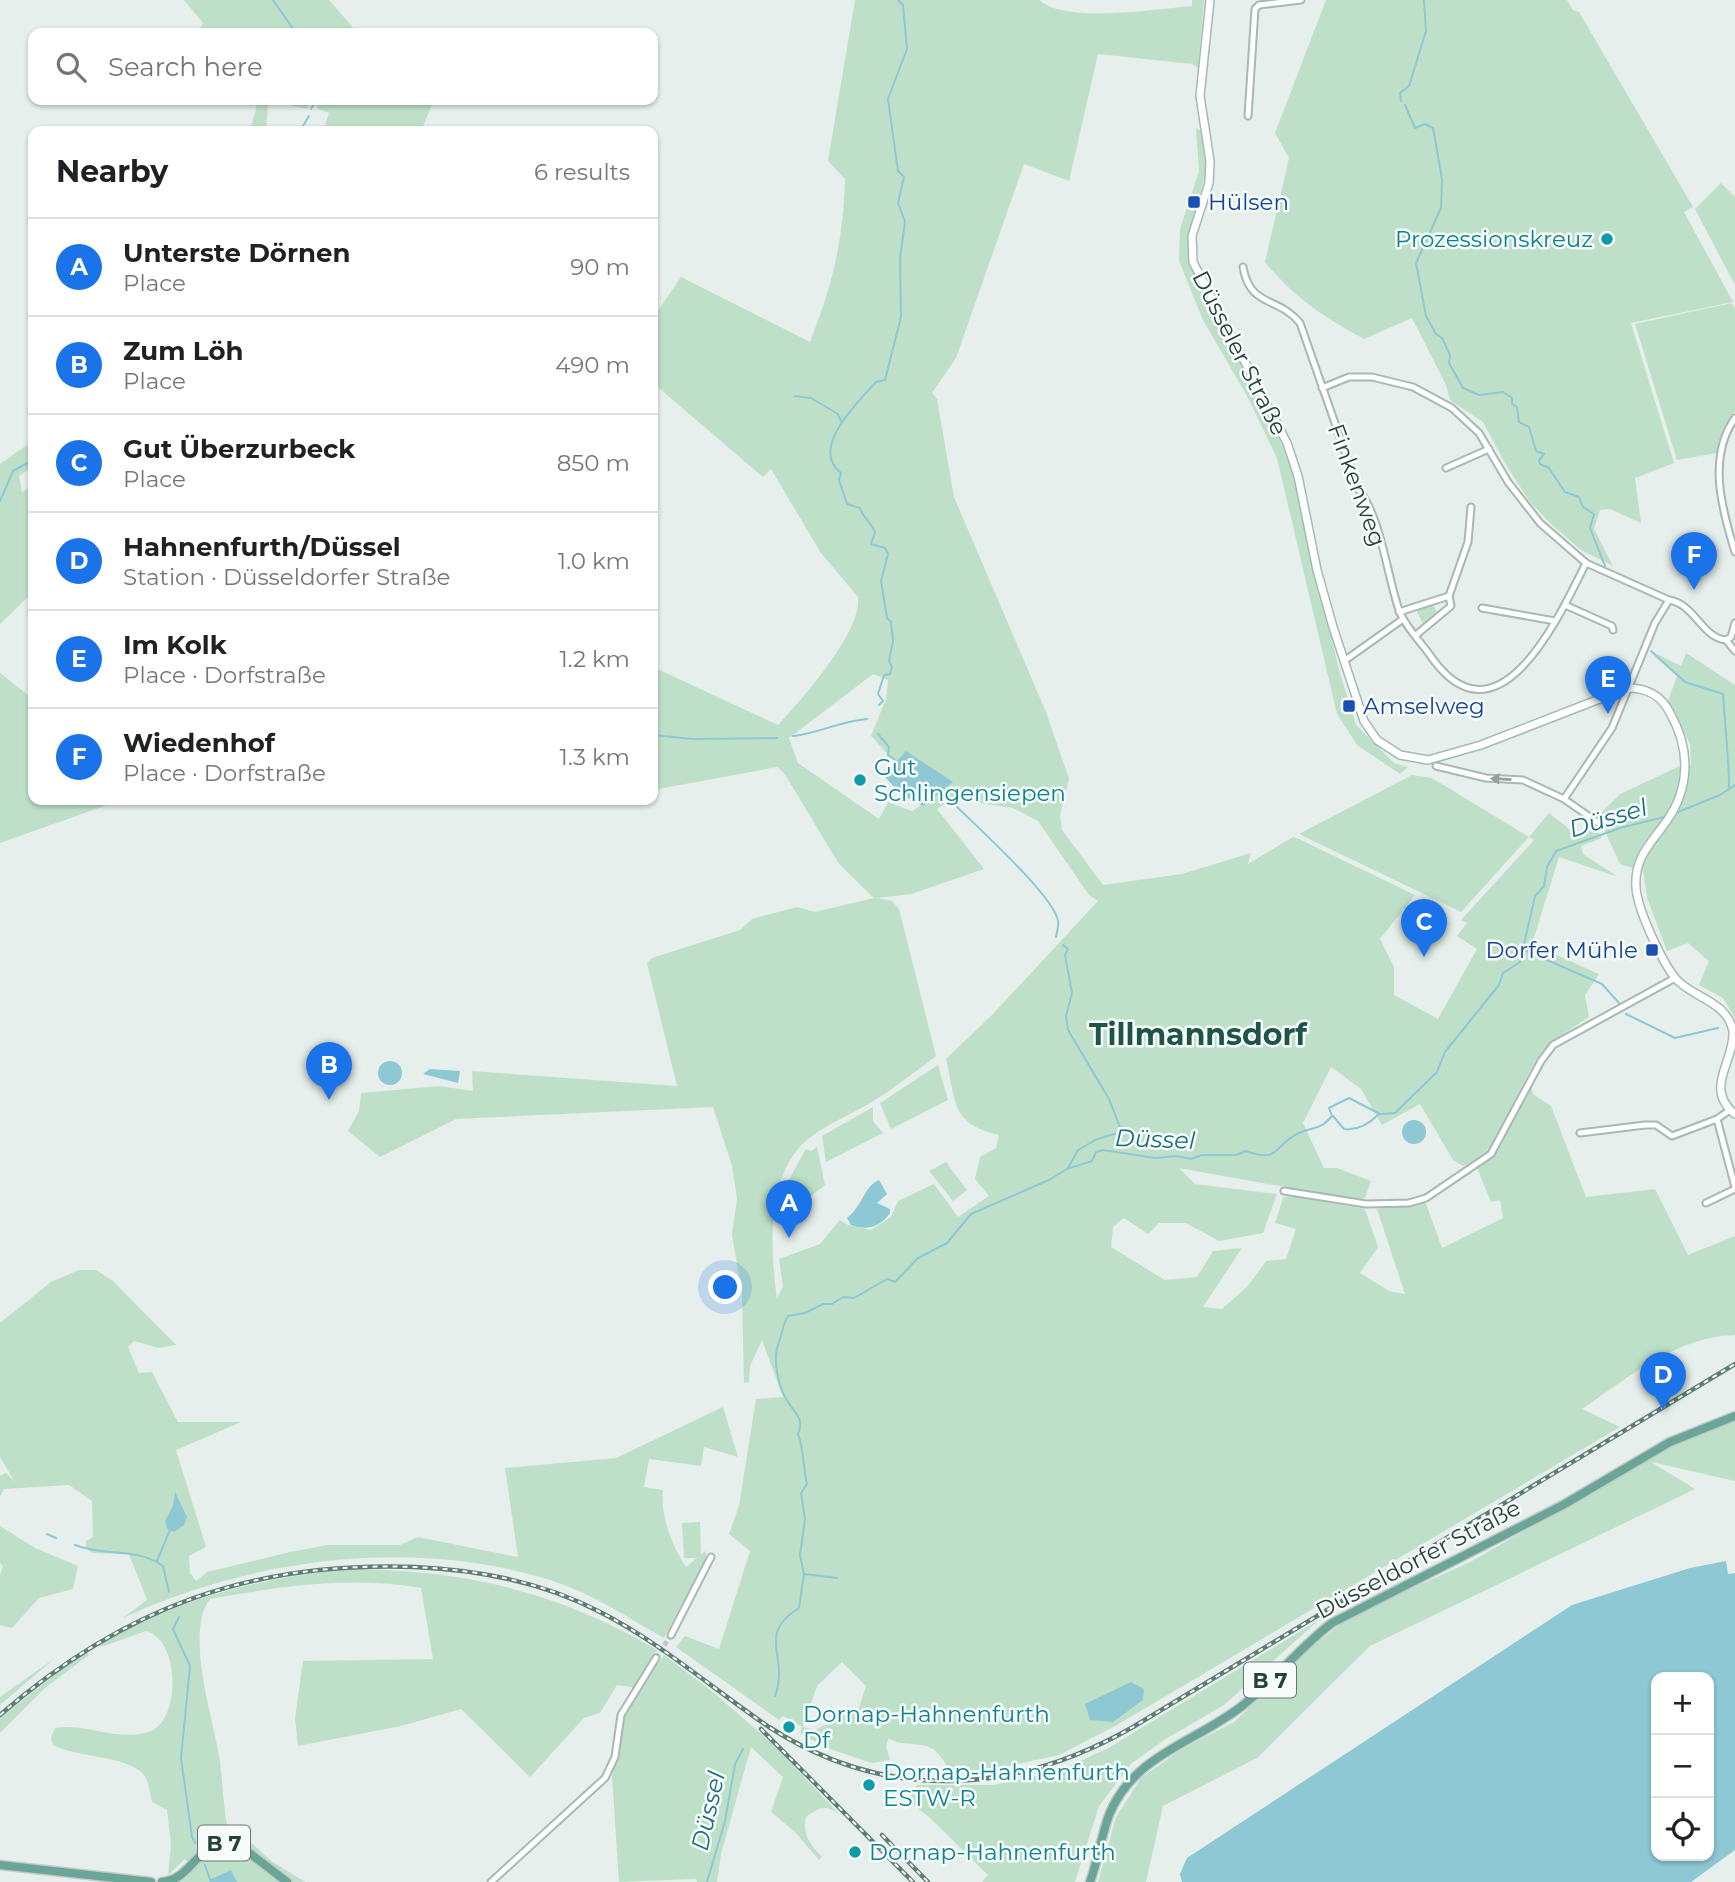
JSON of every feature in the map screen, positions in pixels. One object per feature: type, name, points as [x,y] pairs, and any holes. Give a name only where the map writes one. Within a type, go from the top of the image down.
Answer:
[{"type":"main road","name":"Düsseler Straße","points":[[1210,0],[1200,96],[1210,161],[1209,183],[1192,236],[1193,262],[1290,451],[1298,476],[1317,570],[1344,661],[1371,733],[1390,750],[1416,759],[1442,757],[1481,745],[1628,688]]},
{"type":"main road","points":[[1628,688],[1642,688],[1660,698],[1685,742],[1687,765],[1676,805],[1641,856],[1636,889],[1645,918],[1675,978],[1708,999],[1726,1016],[1733,1031],[1721,1089],[1732,1112]]},
{"type":"main road","name":"Düsseldorfer Straße","points":[[1090,1882],[1110,1815],[1135,1776],[1164,1751],[1242,1706],[1332,1623],[1563,1505],[1670,1442],[1735,1416]]},
{"type":"main road","name":"B 7","points":[[162,1882],[177,1877],[203,1852],[223,1843],[239,1845],[287,1882]]},
{"type":"main road","points":[[0,1864],[151,1882]]},
{"type":"street","points":[[1248,116],[1255,9],[1259,5],[1301,0]]},
{"type":"street","name":"Finkenweg","points":[[1243,267],[1252,293],[1263,301],[1279,304],[1300,323],[1358,489],[1369,508],[1399,612],[1439,666],[1452,678],[1471,686],[1490,687],[1507,681],[1520,672],[1565,605],[1586,563]]},
{"type":"street","points":[[1322,388],[1349,377],[1372,377],[1413,387],[1465,417],[1489,449],[1508,482],[1540,523],[1586,563],[1669,600],[1682,602],[1714,636],[1726,640],[1735,650]]},
{"type":"street","points":[[1735,418],[1726,434],[1719,465],[1723,507],[1735,552]]},
{"type":"street","points":[[1446,468],[1489,449]]},
{"type":"street","points":[[1449,596],[1468,542],[1471,507]]},
{"type":"street","points":[[1399,612],[1449,596]]},
{"type":"street","points":[[1416,635],[1451,606],[1453,601],[1449,596]]},
{"type":"street","points":[[1564,799],[1612,728],[1655,623],[1669,600]]},
{"type":"street","points":[[1565,605],[1612,626],[1613,629]]},
{"type":"street","points":[[1482,608],[1555,621]]},
{"type":"street","points":[[1344,661],[1403,619]]},
{"type":"street","points":[[1726,640],[1731,637],[1735,623]]},
{"type":"street","points":[[1436,766],[1486,778],[1523,780],[1564,799],[1600,824]]},
{"type":"street","points":[[1284,1191],[1366,1204],[1409,1203],[1426,1198],[1491,1154],[1541,1061],[1553,1045],[1675,978]]},
{"type":"street","points":[[1580,1133],[1656,1125],[1672,1136],[1684,1134],[1732,1112]]},
{"type":"street","points":[[1706,1203],[1735,1188],[1717,1119]]},
{"type":"street","points":[[671,1635],[711,1557]]},
{"type":"street","points":[[491,1882],[605,1778],[615,1757],[621,1715],[656,1658]]},
{"type":"green space","points":[[184,0],[329,0],[354,28],[200,28],[203,23]]},
{"type":"green space","points":[[855,0],[1039,0],[1069,11],[1112,13],[1192,6],[1192,0],[1204,0],[1198,68],[1192,64],[1098,54],[1069,181],[1024,164],[956,358],[932,393],[937,399],[954,497],[1046,712],[1069,779],[1060,815],[1062,830],[1103,885],[1182,874],[1251,853],[1248,864],[1293,837],[1415,895],[1380,939],[1394,967],[1394,995],[1438,1019],[1477,949],[1457,936],[1467,923],[1461,920],[1534,840],[1529,837],[1549,813],[1578,836],[1593,822],[1602,838],[1581,846],[1583,854],[1618,877],[1559,857],[1532,944],[1599,974],[1585,995],[1589,1017],[1559,1037],[1540,1055],[1499,1135],[1478,1158],[1463,1166],[1453,1160],[1420,1104],[1382,1125],[1361,1089],[1331,1067],[1303,1123],[1324,1168],[1337,1168],[1371,1181],[1365,1198],[1357,1200],[1179,1168],[1195,1184],[1277,1194],[1263,1233],[1219,1241],[1186,1223],[1159,1223],[1148,1234],[1124,1218],[1113,1227],[1111,1247],[1165,1280],[1197,1277],[1213,1251],[1242,1248],[1203,1307],[1222,1309],[1248,1286],[1266,1261],[1286,1259],[1296,1229],[1275,1223],[1283,1198],[1290,1196],[1365,1209],[1378,1247],[1360,1273],[1389,1291],[1405,1294],[1377,1209],[1425,1201],[1442,1248],[1503,1218],[1500,1200],[1491,1202],[1477,1168],[1498,1151],[1531,1085],[1533,1094],[1551,1106],[1586,1197],[1655,1189],[1688,1255],[1735,1236],[1735,1335],[1713,1337],[1673,1351],[1636,1372],[1582,1409],[1620,1427],[1117,1725],[1059,1755],[995,1769],[951,1772],[933,1749],[889,1738],[886,1746],[890,1760],[872,1763],[827,1748],[800,1733],[802,1727],[783,1716],[779,1720],[676,1647],[685,1636],[719,1649],[750,1551],[729,1534],[739,1506],[756,1399],[783,1397],[762,1340],[750,1366],[749,1382],[744,1383],[742,1294],[732,1235],[737,1198],[732,1166],[713,1107],[456,1119],[380,1157],[348,1131],[359,1111],[361,1093],[439,1086],[473,1091],[472,1071],[677,1086],[647,963],[652,958],[740,930],[752,919],[797,907],[815,912],[874,898],[839,864],[784,773],[777,767],[658,789],[658,669],[778,725],[841,646],[857,612],[858,597],[821,553],[771,469],[763,477],[658,387],[658,311],[681,277],[810,342],[831,281],[842,223],[845,179],[828,161]],"holes":[[[873,674],[888,680],[886,699],[871,736],[896,763],[906,752],[948,788],[912,811],[888,802],[879,819],[798,763],[789,738]],[[953,799],[1013,808],[1038,821],[1089,895],[1098,901],[992,1015],[946,1059],[958,1109],[972,1125],[999,1135],[996,1148],[980,1157],[975,1179],[989,1196],[958,1217],[934,1184],[898,1201],[891,1217],[871,1230],[848,1225],[840,1220],[820,1244],[779,1259],[783,1286],[777,1299],[773,1221],[780,1182],[798,1149],[815,1134],[883,1095],[936,1056],[899,909],[892,901],[877,898],[911,894],[984,869],[937,809]],[[842,1662],[866,1686],[859,1708],[815,1730],[803,1727],[817,1686]]]},
{"type":"green space","points":[[1326,0],[1567,0],[1573,10],[1579,12],[1693,207],[1684,212],[1733,302],[1631,323],[1674,463],[1635,478],[1641,523],[1610,509],[1600,510],[1594,529],[1613,566],[1581,550],[1530,502],[1483,422],[1450,400],[1446,385],[1412,318],[1364,339],[1310,306],[1265,262],[1289,158],[1275,133]]},
{"type":"green space","points":[[257,105],[268,105],[266,126],[251,126]]},
{"type":"green space","points":[[290,105],[308,105],[307,109]]},
{"type":"green space","points":[[316,105],[432,105],[423,126],[325,126],[329,113],[318,109]]},
{"type":"green space","points":[[1196,128],[1202,132],[1206,171],[1188,241],[1194,272],[1287,455],[1299,494],[1339,670],[1356,725],[1394,763],[1408,767],[1400,774],[1357,745],[1337,714],[1277,458],[1247,396],[1203,320],[1179,261],[1180,229],[1199,171]]},
{"type":"green space","points":[[1721,183],[1735,197],[1735,285],[1695,209]]},
{"type":"green space","points":[[1732,303],[1735,309],[1735,410],[1719,441],[1717,453],[1677,460],[1635,324]]},
{"type":"green space","points":[[27,445],[28,470],[19,476],[22,492],[28,489],[28,597],[0,624],[0,464]]},
{"type":"green space","points":[[1432,603],[1438,614],[1423,624],[1416,610]]},
{"type":"green space","points":[[1686,653],[1735,685],[1735,1018],[1723,998],[1699,985],[1709,961],[1688,943],[1667,951],[1647,898],[1643,871],[1620,864],[1598,816],[1620,794],[1682,765],[1691,765],[1690,744],[1668,701],[1677,676],[1655,657],[1657,654],[1681,666]]},
{"type":"green space","points":[[0,673],[28,695],[28,805],[107,805],[0,843]]},
{"type":"green space","points":[[1412,775],[1432,778],[1529,837],[1461,912],[1299,834]]},
{"type":"green space","points":[[938,1065],[948,1100],[891,1129],[880,1103]]},
{"type":"green space","points":[[873,1107],[873,1121],[883,1133],[826,1162],[822,1136]]},
{"type":"green space","points":[[817,1147],[825,1185],[807,1199],[788,1181],[806,1149],[811,1151]]},
{"type":"green space","points":[[946,1162],[967,1190],[953,1201],[929,1171]]},
{"type":"green space","points":[[79,1270],[96,1270],[113,1281],[176,1345],[158,1348],[134,1341],[128,1347],[139,1373],[152,1372],[178,1422],[241,1422],[176,1450],[206,1547],[189,1556],[190,1573],[196,1581],[207,1572],[290,1552],[328,1545],[400,1545],[418,1537],[518,1557],[505,1468],[616,1458],[723,1407],[738,1457],[704,1447],[701,1466],[649,1459],[644,1487],[663,1490],[663,1510],[668,1530],[686,1567],[697,1558],[684,1558],[682,1523],[700,1522],[701,1554],[706,1551],[706,1559],[664,1638],[565,1585],[498,1567],[444,1559],[389,1557],[334,1560],[278,1568],[173,1597],[123,1618],[147,1600],[129,1554],[93,1553],[86,1549],[86,1541],[93,1537],[92,1501],[69,1485],[4,1489],[0,1497],[0,1476],[6,1473],[15,1482],[0,1457],[0,1323],[51,1282]]},
{"type":"green space","points":[[1735,1421],[1735,1481],[1651,1462],[1695,1489],[1370,1646],[1257,1758],[1163,1806],[1146,1882],[1098,1882],[1116,1817],[1141,1778],[1182,1749],[1234,1722],[1311,1648],[1338,1626],[1371,1607],[1470,1562],[1673,1446]]},
{"type":"green space","points":[[0,1526],[35,1548],[78,1566],[73,1589],[39,1598],[12,1628],[0,1625],[0,1575],[3,1566],[0,1563]]},
{"type":"green space","points":[[343,1569],[428,1573],[506,1587],[582,1612],[657,1650],[647,1664],[658,1664],[664,1655],[713,1692],[795,1763],[794,1766],[840,1815],[831,1809],[823,1808],[806,1817],[808,1839],[822,1857],[819,1860],[795,1832],[771,1812],[783,1777],[751,1747],[721,1854],[717,1882],[697,1882],[696,1879],[619,1882],[612,1777],[632,1687],[617,1685],[600,1713],[584,1718],[530,1777],[461,1709],[401,1726],[298,1746],[295,1718],[303,1661],[433,1659],[421,1588],[394,1584],[342,1583],[263,1590],[210,1599],[203,1614],[200,1633],[203,1677],[220,1761],[228,1830],[242,1834],[270,1860],[305,1882],[180,1882],[194,1868],[185,1859],[168,1875],[171,1845],[167,1810],[152,1802],[144,1775],[114,1760],[53,1745],[51,1738],[55,1728],[139,1734],[151,1731],[161,1724],[167,1712],[171,1697],[171,1664],[166,1649],[157,1637],[146,1631],[104,1646],[95,1646],[156,1616],[215,1594],[276,1579]]},
{"type":"green space","points":[[1319,1620],[1224,1705],[1164,1740],[1131,1764],[1099,1806],[1075,1882],[982,1882],[988,1875],[930,1818],[906,1799],[917,1785],[993,1785],[1034,1777],[1072,1765],[1110,1747]]},
{"type":"green space","points":[[85,1651],[89,1655],[45,1688],[0,1733],[0,1718]]},
{"type":"green space","points":[[55,1658],[0,1705],[0,1697]]},
{"type":"water","points":[[906,751],[953,782],[923,806],[902,795],[884,776]]},
{"type":"water","points":[[390,1061],[401,1068],[402,1073],[395,1084],[390,1085],[379,1078],[378,1073],[385,1062]]},
{"type":"water","points":[[430,1069],[460,1071],[458,1083],[423,1074]]},
{"type":"water","points":[[1414,1120],[1423,1123],[1426,1132],[1423,1141],[1414,1144],[1405,1141],[1402,1132],[1405,1123]]},
{"type":"water","points":[[879,1180],[887,1194],[877,1203],[890,1209],[890,1213],[882,1222],[873,1226],[862,1228],[851,1225],[847,1218],[870,1187]]},
{"type":"water","points":[[175,1492],[187,1517],[184,1525],[174,1532],[167,1529],[165,1521],[173,1506]]},
{"type":"water","points":[[1726,1561],[1728,1574],[1735,1573],[1735,1850],[1691,1882],[1182,1882],[1180,1874],[1187,1858],[1572,1605],[1690,1568]]},
{"type":"water","points":[[1131,1682],[1144,1689],[1143,1700],[1113,1722],[1090,1720],[1085,1704]]},
{"type":"water","points":[[231,1870],[237,1882],[210,1882],[209,1880]]},
{"type":"waterway","points":[[273,0],[293,28]]},
{"type":"waterway","points":[[879,705],[883,701],[878,694],[884,675],[890,674],[892,667],[889,661],[893,641],[891,622],[887,618],[881,581],[888,554],[885,548],[871,544],[875,532],[860,508],[847,504],[839,480],[841,473],[833,463],[830,452],[839,426],[848,414],[876,382],[885,380],[901,317],[900,259],[905,222],[898,203],[904,177],[898,171],[888,99],[907,49],[903,5],[898,0]]},
{"type":"waterway","points":[[1401,101],[1400,93],[1409,86],[1426,31],[1424,0]]},
{"type":"waterway","points":[[311,109],[313,105]]},
{"type":"waterway","points":[[1405,105],[1415,128],[1425,124],[1433,128],[1442,179],[1441,208],[1416,263],[1426,316],[1436,334],[1442,338],[1450,355],[1449,363],[1463,388],[1479,395],[1503,392],[1512,398],[1512,404],[1517,407],[1519,422],[1529,427],[1536,451],[1544,454],[1539,460],[1540,464],[1549,468],[1565,492],[1579,497],[1583,507],[1594,514],[1590,528],[1605,566]]},
{"type":"waterway","points":[[303,126],[309,116]]},
{"type":"waterway","points":[[795,396],[811,398],[838,414],[841,421]]},
{"type":"waterway","points":[[0,501],[13,471],[28,463]]},
{"type":"waterway","points":[[1651,651],[1685,682],[1723,694],[1729,787]]},
{"type":"waterway","points":[[793,736],[867,719]]},
{"type":"waterway","points":[[878,734],[889,747],[888,755],[899,763]]},
{"type":"waterway","points":[[658,736],[692,739],[777,738]]},
{"type":"waterway","name":"Düssel","points":[[1673,814],[1720,795],[1735,785]]},
{"type":"waterway","points":[[954,804],[1043,895],[1058,921],[1056,937]]},
{"type":"waterway","name":"Düssel","points":[[775,1696],[779,1682],[776,1637],[786,1618],[799,1608],[804,1574],[800,1555],[805,1519],[801,1493],[807,1484],[798,1434],[800,1421],[782,1391],[776,1365],[777,1349],[788,1316],[805,1313],[823,1304],[832,1304],[843,1297],[854,1298],[887,1279],[895,1282],[918,1258],[947,1243],[971,1214],[1049,1180],[1067,1169],[1092,1161],[1096,1152],[1103,1150],[1155,1158],[1177,1156],[1191,1159],[1202,1155],[1236,1155],[1246,1151],[1265,1155],[1276,1151],[1299,1133],[1324,1124],[1332,1116],[1329,1108],[1349,1098],[1380,1114],[1395,1113],[1437,1072],[1445,1052],[1499,985],[1503,973],[1520,962],[1535,896],[1544,886],[1547,867],[1556,851],[1620,828],[1664,817]]},
{"type":"waterway","points":[[1063,945],[1068,949],[1065,955],[1072,993],[1066,1016],[1068,1030],[1109,1099],[1122,1132],[1097,1139],[1078,1150],[1068,1168]]},
{"type":"waterway","points":[[1524,950],[1602,984],[1619,1003]]},
{"type":"waterway","points":[[1626,1014],[1675,1038],[1718,1028]]},
{"type":"waterway","points":[[1333,1116],[1344,1129],[1354,1129],[1379,1114]]},
{"type":"waterway","points":[[157,1561],[170,1530]]},
{"type":"waterway","points":[[47,1534],[56,1538]]},
{"type":"waterway","points":[[75,1545],[153,1560],[163,1566],[169,1592]]},
{"type":"waterway","points":[[804,1574],[837,1578]]},
{"type":"waterway","points":[[179,1617],[173,1629],[190,1666],[181,1758],[195,1843]]},
{"type":"waterway","name":"Düssel","points":[[707,1882],[725,1821],[735,1764],[743,1749]]},
{"type":"waterway","points":[[205,1865],[211,1882]]},
{"type":"tunnel","points":[[656,1658],[671,1635]]},
{"type":"railway","points":[[0,1715],[46,1678],[94,1646],[142,1620],[192,1599],[244,1583],[298,1573],[355,1567],[415,1567],[510,1579],[556,1593],[600,1612],[644,1638],[769,1727],[814,1752],[859,1769],[905,1778],[951,1781],[997,1777],[1043,1766],[1088,1750],[1133,1727],[1735,1364]]},
{"type":"railway","points":[[761,1729],[913,1882]]},
{"type":"railway","points":[[882,1835],[928,1882]]},
{"type":"place","name":"Hülsen","points":[[1194,202]]},
{"type":"place","name":"Prozessionskreuz","points":[[1607,239]]},
{"type":"place","name":"Wiedenhof","points":[[1694,590]]},
{"type":"place","name":"Amselweg","points":[[1349,706]]},
{"type":"place","name":"Im Kolk","points":[[1608,714]]},
{"type":"place","name":"Gut Schlingensiepen","points":[[860,780]]},
{"type":"place","name":"Dorfer Mühle","points":[[1652,950]]},
{"type":"place","name":"Gut Überzurbeck","points":[[1424,957]]},
{"type":"place","name":"Zum Löh","points":[[329,1100]]},
{"type":"place","name":"Unterste Dörnen","points":[[789,1238]]},
{"type":"place","name":"Hahnenfurth/Düssel","points":[[1663,1410]]},
{"type":"place","name":"Dornap-Hahnenfurth Df","points":[[789,1727]]},
{"type":"place","name":"Dornap-Hahnenfurth ESTW-R","points":[[869,1785]]},
{"type":"place","name":"Dornap-Hahnenfurth","points":[[855,1852]]},
{"type":"district","name":"Tillmannsdorf","points":[[1198,1034]]}]
